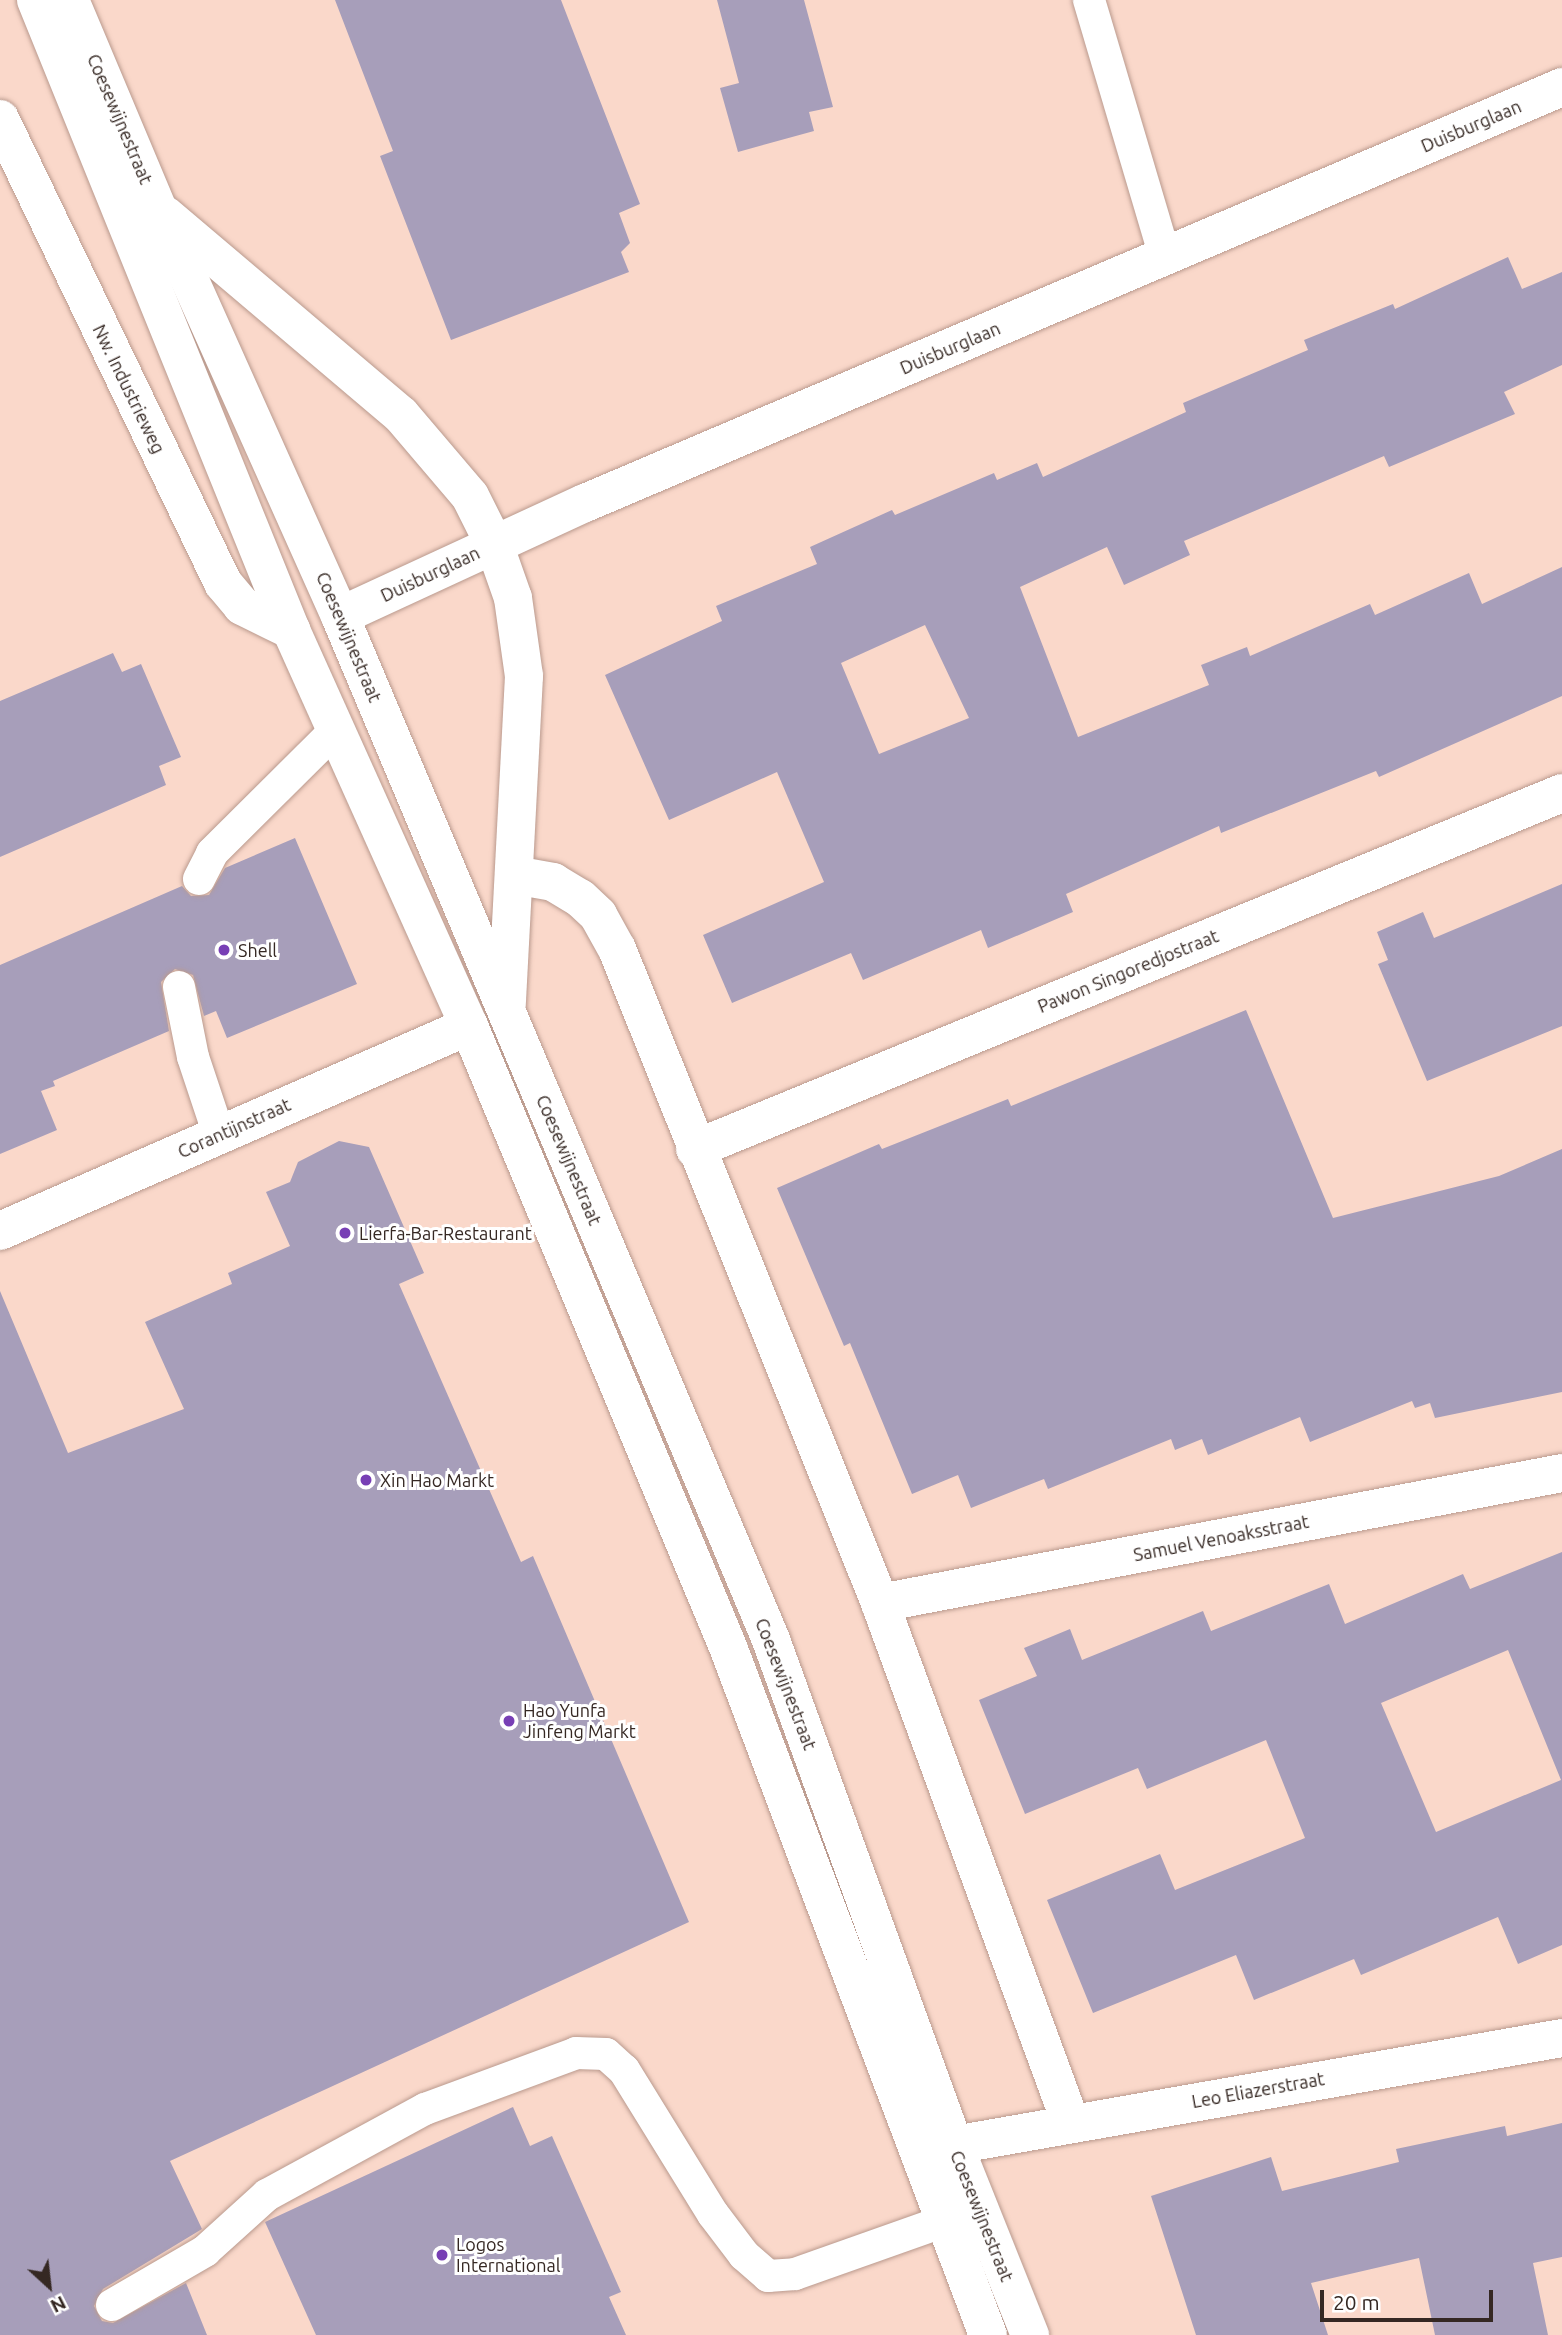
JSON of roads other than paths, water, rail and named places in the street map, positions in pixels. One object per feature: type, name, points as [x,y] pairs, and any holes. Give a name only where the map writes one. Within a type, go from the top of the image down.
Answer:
[{"type":"street","name":"Coesewijnestraat","points":[[36,0],[291,630],[469,1026],[728,1647],[988,2335]]},
{"type":"street","name":"Coesewijnestraat","points":[[70,0],[158,209],[340,615],[771,1640],[954,2145],[1030,2335]]},
{"type":"street","name":"Duisburglaan","points":[[340,615],[494,544],[1562,87]]},
{"type":"street","name":"Nw. Industrieweg","points":[[0,119],[8,156],[223,583],[242,607],[291,630]]},
{"type":"street","points":[[158,209],[401,415],[470,496],[494,544],[513,598],[524,676],[507,1012]]},
{"type":"street","name":"Pawon Singoredjostraat","points":[[695,1149],[1562,793]]},
{"type":"street","points":[[514,875],[553,882],[598,915],[617,949],[695,1149],[880,1603],[1070,2121]]},
{"type":"street","name":"Corantijnstraat","points":[[0,1231],[469,1026]]},
{"type":"street","name":"Samuel Venoaksstraat","points":[[880,1603],[1562,1473]]},
{"type":"street","name":"Leo Eliazerstraat","points":[[954,2145],[1070,2121],[1562,2038]]},
{"type":"lane","points":[[1089,0],[1165,256]]},
{"type":"lane","points":[[199,879],[212,853],[336,730]]},
{"type":"lane","points":[[179,987],[193,1057],[219,1135]]},
{"type":"lane","points":[[112,2305],[205,2251],[267,2195],[340,2155],[425,2109],[576,2053],[607,2054],[624,2070],[713,2214],[744,2255],[768,2276],[795,2274],[945,2221]]},
{"type":"place","name":"Shell","points":[[224,950]]},
{"type":"place","name":"Lierfa-Bar-Restaurant","points":[[345,1233]]},
{"type":"place","name":"Xin Hao Markt","points":[[366,1480]]},
{"type":"place","name":"Hao Yunfa Jinfeng Markt","points":[[509,1721]]},
{"type":"place","name":"Logos International","points":[[442,2255]]}]
